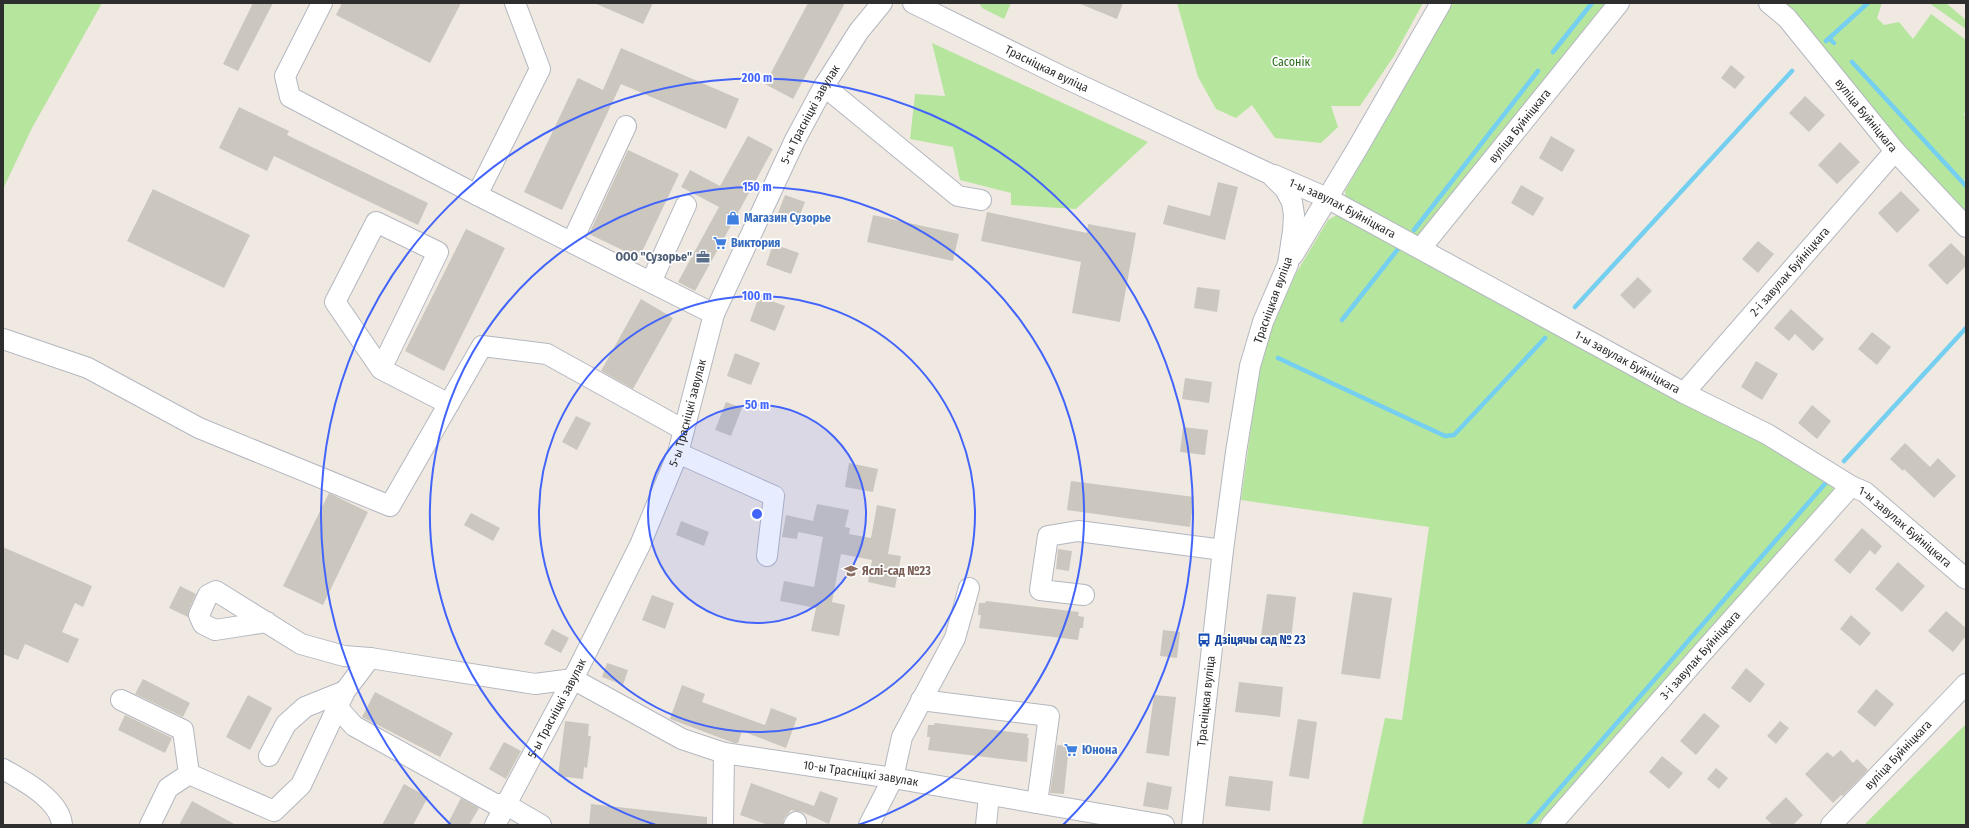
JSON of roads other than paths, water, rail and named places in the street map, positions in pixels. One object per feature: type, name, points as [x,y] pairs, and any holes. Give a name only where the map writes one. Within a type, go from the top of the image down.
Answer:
[{"type":"street","points":[[322,3],[285,76],[290,97],[714,314]]},
{"type":"street","points":[[477,194],[540,69],[515,3]]},
{"type":"street","name":"Трасніцкая вуліца","points":[[913,3],[1063,77],[1270,174],[1285,189],[1293,208],[1293,231],[1288,264],[1263,322],[1250,366],[1236,452],[1223,550],[1191,825]]},
{"type":"street","points":[[1288,264],[1441,3]]},
{"type":"street","name":"вуліца Буйніцкага","points":[[1421,248],[1619,3]]},
{"type":"street","name":"вуліца Буйніцкага","points":[[1769,3],[1787,18],[1895,151],[1966,227]]},
{"type":"street","name":"5-ы Трасніцкі завулак","points":[[495,825],[573,679],[640,546],[678,453],[714,314],[795,140],[824,86],[874,6]]},
{"type":"street","points":[[824,86],[958,196],[981,200]]},
{"type":"street","points":[[572,242],[626,126]]},
{"type":"street","name":"2-і завулак Буйніцкага","points":[[1684,393],[1895,151]]},
{"type":"street","name":"1-ы завулак Буйніцкага","points":[[1270,174],[1327,198],[1684,393],[1767,434],[1851,486],[1865,492],[1966,579]]},
{"type":"street","points":[[651,282],[686,205]]},
{"type":"street","points":[[381,369],[438,252],[376,222],[335,302],[381,369],[449,404]]},
{"type":"street","points":[[3,339],[88,368],[199,428],[390,506],[482,346],[547,354],[684,430]]},
{"type":"street","points":[[678,453],[774,496],[767,556]]},
{"type":"street","name":"3-і завулак Буйніцкага","points":[[1551,825],[1851,486]]},
{"type":"street","points":[[1084,595],[1040,590],[1048,536],[1078,530],[1223,550]]},
{"type":"street","points":[[868,825],[893,778],[902,737],[955,638],[969,588]]},
{"type":"street","points":[[267,622],[301,644],[344,656],[370,658],[535,684],[573,679]]},
{"type":"street","points":[[189,774],[276,818],[301,785],[341,699],[370,658]]},
{"type":"street","name":"10-ы Трасніцкі завулак","points":[[573,679],[682,739],[724,752],[893,778],[1037,803],[1098,819],[1164,825]]},
{"type":"street","name":"вуліца Буйніцкага","points":[[1831,825],[1966,684]]},
{"type":"street","points":[[269,756],[286,724],[305,707],[341,699]]},
{"type":"street","points":[[341,699],[354,726],[495,804],[505,804],[541,825]]},
{"type":"street","points":[[122,700],[183,730],[189,774]]},
{"type":"street","points":[[921,700],[1049,716],[1037,803]]},
{"type":"street","points":[[723,825],[724,752]]},
{"type":"street","points":[[3,769],[40,790],[62,817],[62,825]]},
{"type":"street","points":[[150,825],[168,788],[189,774]]},
{"type":"street","points":[[986,825],[989,795]]},
{"type":"waterway","points":[[1553,52],[1592,3]]},
{"type":"waterway","points":[[1826,41],[1868,3]]},
{"type":"waterway","points":[[1829,38],[1834,43]]},
{"type":"waterway","points":[[1852,62],[1966,186]]},
{"type":"waterway","points":[[1414,230],[1538,71]]},
{"type":"waterway","points":[[1575,307],[1792,71]]},
{"type":"waterway","points":[[1342,320],[1398,249]]},
{"type":"waterway","points":[[1844,461],[1966,328]]},
{"type":"waterway","points":[[1278,358],[1445,436],[1454,435],[1545,338]]},
{"type":"waterway","points":[[1528,825],[1830,478]]},
{"type":"place","name":"Магазин Сузорье","points":[[733,218]]},
{"type":"place","name":"Виктория","points":[[720,243]]},
{"type":"place","name":"ООО \"Сузорье\"","points":[[703,257]]},
{"type":"place","name":"Яслі-сад №23","points":[[851,571]]},
{"type":"place","name":"Дзіцячы сад № 23","points":[[1204,640]]},
{"type":"place","name":"Юнона","points":[[1071,750]]},
{"type":"park label","name":"Сасонік","points":[[1291,62]]}]
